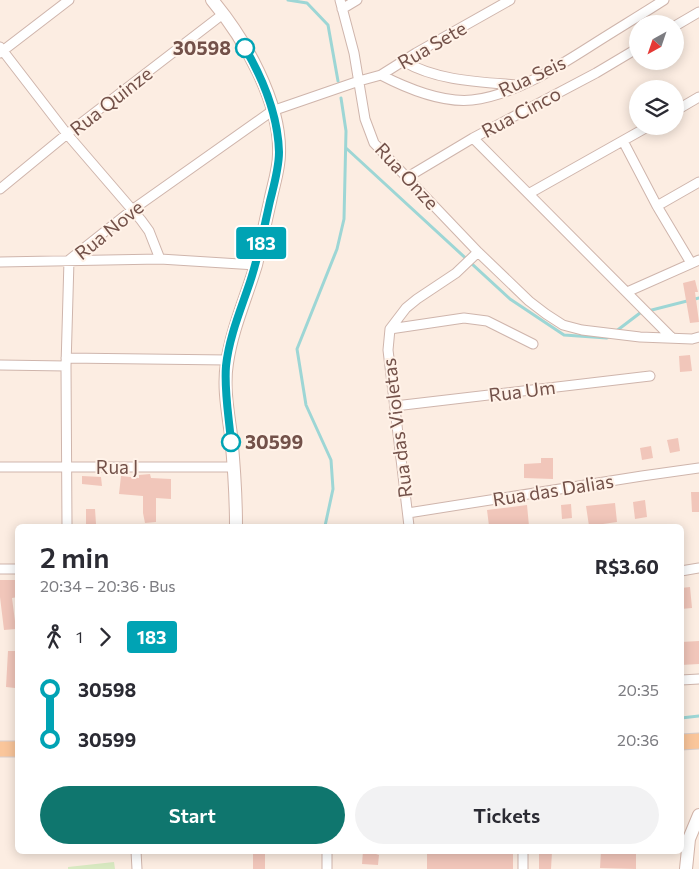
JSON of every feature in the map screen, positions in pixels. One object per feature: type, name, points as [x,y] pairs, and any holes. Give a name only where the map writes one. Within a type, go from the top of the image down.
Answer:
[{"type":"main road","points":[[684,742],[699,741]]},
{"type":"main road","points":[[0,749],[15,748]]},
{"type":"street","points":[[69,0],[1,50],[67,134],[149,231],[160,259]]},
{"type":"street","points":[[212,0],[238,34],[253,60],[277,129],[279,154],[276,177],[256,265],[235,327],[227,360],[226,385],[234,467],[236,524]]},
{"type":"street","points":[[341,4],[357,0]]},
{"type":"street","name":"Rua Sete","points":[[381,75],[510,0]]},
{"type":"street","name":"Rua Seis","points":[[381,75],[402,86],[452,100],[472,100],[524,85],[664,0]]},
{"type":"street","name":"Rua Onze","points":[[341,4],[354,53],[365,119],[374,143],[478,252]]},
{"type":"street","points":[[684,21],[699,12]]},
{"type":"street","name":"Rua Quinze","points":[[0,189],[67,134],[223,14]]},
{"type":"street","name":"Rua Cinco","points":[[406,178],[473,138],[596,73],[629,53]]},
{"type":"street","points":[[403,61],[413,67],[434,74],[466,80],[524,85]]},
{"type":"street","points":[[359,81],[381,75]]},
{"type":"street","name":"Rua Nove","points":[[69,260],[132,210],[272,111],[359,81]]},
{"type":"street","points":[[684,106],[699,97]]},
{"type":"street","points":[[530,193],[633,135]]},
{"type":"street","points":[[473,138],[530,193],[553,220],[642,306],[672,338]]},
{"type":"street","points":[[623,141],[657,206],[695,262],[627,292]]},
{"type":"street","points":[[657,206],[699,182]]},
{"type":"street","points":[[390,330],[417,299],[446,281],[478,252],[529,301],[546,314],[572,328],[614,335],[692,339],[699,337]]},
{"type":"street","name":"Rua Nove","points":[[69,260],[160,259],[256,265]]},
{"type":"street","points":[[0,262],[69,260],[66,362],[67,524]]},
{"type":"street","points":[[390,330],[464,318],[487,321],[533,344]]},
{"type":"street","name":"Rua das Violetas","points":[[390,330],[388,350],[410,524]]},
{"type":"street","points":[[0,365],[66,362],[227,360]]},
{"type":"street","name":"Rua Um","points":[[395,406],[650,376]]},
{"type":"street","name":"Rua J","points":[[0,467],[234,467]]},
{"type":"street","name":"Rua das Dalias","points":[[408,513],[699,468]]},
{"type":"street","points":[[684,570],[699,568]]},
{"type":"street","points":[[0,569],[15,569]]},
{"type":"street","points":[[684,680],[699,679]]},
{"type":"street","points":[[686,869],[685,839],[699,815]]},
{"type":"street","points":[[136,854],[137,869]]},
{"type":"street","points":[[327,854],[327,869]]},
{"type":"street","points":[[523,854],[523,869]]},
{"type":"green space","points":[[114,862],[115,869],[68,869],[68,867]]},
{"type":"building","points":[[695,280],[698,292],[695,292],[699,322],[690,323],[683,283]]},
{"type":"building","points":[[690,355],[692,371],[680,372],[679,356]]},
{"type":"building","points":[[678,438],[680,451],[670,453],[667,440]]},
{"type":"building","points":[[651,446],[653,458],[642,460],[640,448]]},
{"type":"building","points":[[541,458],[553,458],[553,479],[524,478],[524,464],[541,463]]},
{"type":"building","points":[[150,474],[151,478],[171,479],[171,499],[156,498],[156,522],[145,523],[143,496],[119,494],[121,476],[139,478],[139,475]]},
{"type":"building","points":[[82,476],[101,477],[102,486],[82,484]]},
{"type":"building","points":[[691,492],[699,492],[699,512],[692,512]]},
{"type":"building","points":[[645,500],[647,517],[635,519],[633,502]]},
{"type":"building","points":[[615,503],[617,522],[589,524],[586,506]]},
{"type":"building","points":[[571,504],[572,518],[562,519],[561,505]]},
{"type":"building","points":[[527,505],[529,524],[489,524],[487,510]]},
{"type":"building","points":[[86,509],[95,509],[96,524],[86,524]]},
{"type":"building","points":[[0,580],[15,580],[15,598],[12,598],[15,629],[4,630]]},
{"type":"building","points":[[690,587],[692,608],[684,609],[684,588]]},
{"type":"building","points":[[699,641],[699,664],[684,665],[684,642]]},
{"type":"building","points":[[8,651],[15,651],[15,688],[6,687]]},
{"type":"building","points":[[253,854],[265,854],[265,869],[253,869]]},
{"type":"building","points":[[363,854],[379,855],[378,865],[362,864]]},
{"type":"building","points":[[427,854],[513,854],[513,869],[427,869]]},
{"type":"building","points":[[539,854],[552,854],[551,869],[539,869]]},
{"type":"building","points":[[601,854],[636,854],[636,869],[600,868]]},
{"type":"waterway","points":[[288,0],[307,3],[328,25],[338,81]]},
{"type":"waterway","points":[[325,524],[333,489],[331,460],[306,405],[297,349],[337,249],[344,219],[346,131],[341,98]]},
{"type":"waterway","points":[[346,148],[510,299],[564,335],[607,338],[611,336]]},
{"type":"waterway","points":[[615,332],[640,313],[699,298]]},
{"type":"waterway","points":[[684,718],[699,716]]},
{"type":"bus line","name":"183","points":[[231,442],[226,385],[226,366],[229,348],[256,265],[276,177],[279,154],[277,129],[272,111],[253,60],[245,48]]},
{"type":"place","name":"30598","points":[[245,48]]},
{"type":"place","name":"30599","points":[[231,442]]}]
